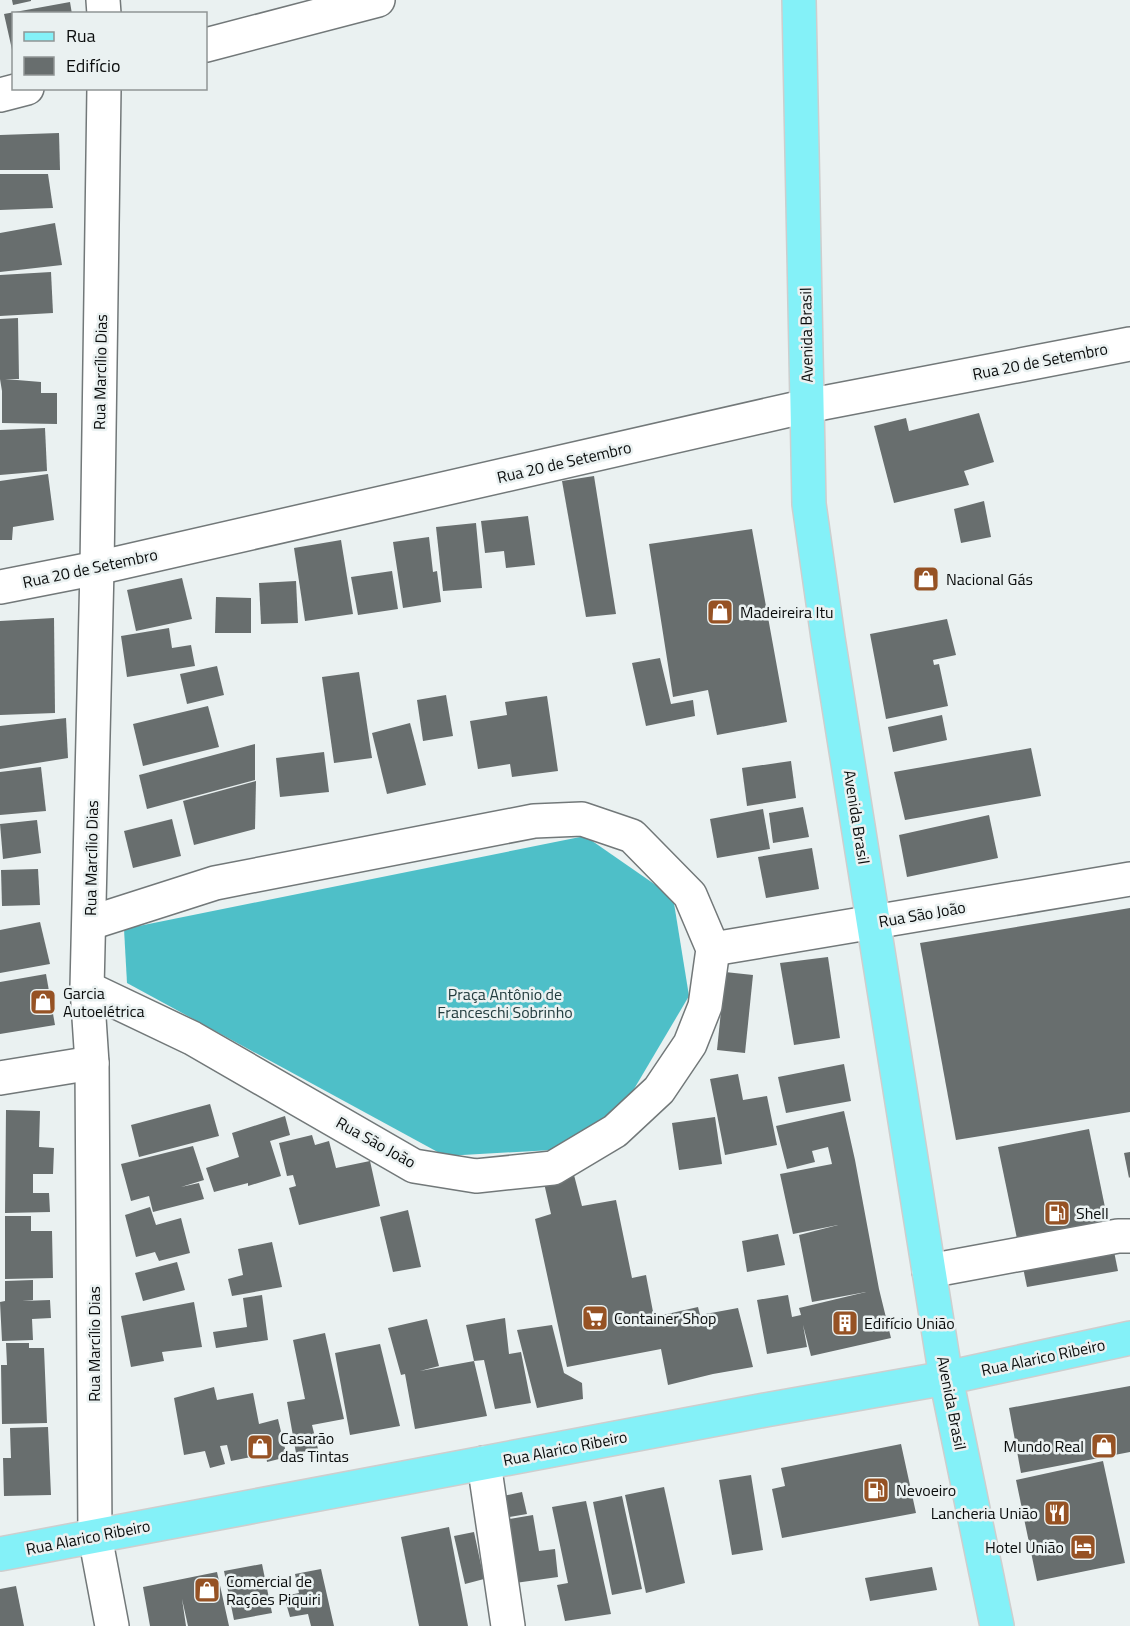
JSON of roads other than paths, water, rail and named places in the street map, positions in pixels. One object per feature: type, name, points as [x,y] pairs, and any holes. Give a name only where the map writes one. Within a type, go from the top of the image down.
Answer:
[{"type":"main road","name":"Avenida Brasil","points":[[799,0],[809,504],[828,638],[946,1378],[997,1626]]},
{"type":"main road","name":"Rua Alarico Ribeiro","points":[[0,1554],[753,1412],[946,1378],[1130,1338]]},
{"type":"street","points":[[207,45],[378,0]]},
{"type":"street","points":[[0,94],[18,90]]},
{"type":"street","name":"Rua Marcílio Dias","points":[[104,90],[98,568],[87,988],[92,1063],[95,1536],[112,1626]]},
{"type":"street","name":"Rua 20 de Setembro","points":[[0,587],[98,568],[807,406],[1130,344]]},
{"type":"street","points":[[90,923],[215,884],[534,821],[582,819],[632,836],[690,895],[713,949]]},
{"type":"street","name":"Rua São João","points":[[87,988],[192,1038],[414,1166],[476,1176],[553,1168],[615,1131],[659,1090],[690,1044],[705,1006],[713,949],[1130,879]]},
{"type":"street","points":[[0,1078],[92,1063]]},
{"type":"street","points":[[929,1271],[1118,1236],[1130,1236]]},
{"type":"street","points":[[484,1463],[508,1626]]},
{"type":"place","name":"Nacional Gás","points":[[926,579]]},
{"type":"place","name":"Madeireira Itu","points":[[720,612]]},
{"type":"place","name":"Garcia Autoelétrica","points":[[43,1002]]},
{"type":"place","name":"Shell","points":[[1057,1213]]},
{"type":"place","name":"Container Shop","points":[[595,1318]]},
{"type":"place","name":"Edifício União","points":[[845,1323]]},
{"type":"place","name":"Mundo Real","points":[[1104,1446]]},
{"type":"place","name":"Casarão das Tintas","points":[[260,1447]]},
{"type":"place","name":"Nevoeiro","points":[[876,1490]]},
{"type":"place","name":"Lancheria União","points":[[1057,1513]]},
{"type":"place","name":"Hotel União","points":[[1083,1547]]},
{"type":"place","name":"Comercial de Rações Piquiri","points":[[207,1590]]},
{"type":"park label","name":"Praça Antônio de Franceschi Sobrinho","points":[[505,1003]]}]
